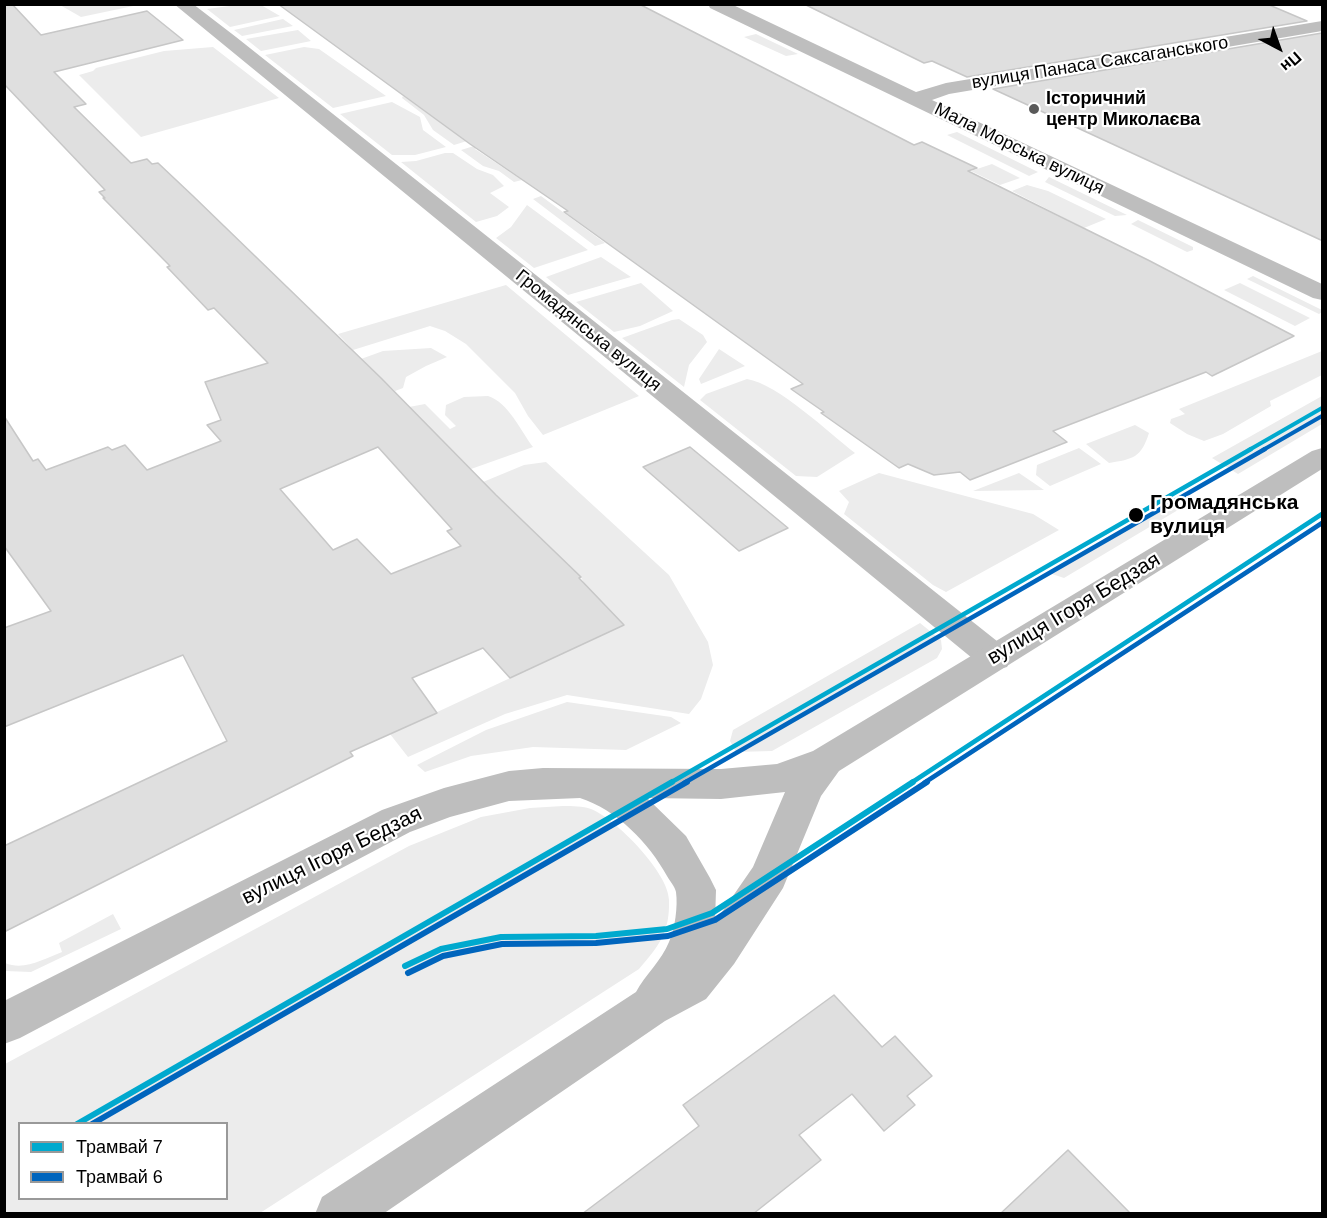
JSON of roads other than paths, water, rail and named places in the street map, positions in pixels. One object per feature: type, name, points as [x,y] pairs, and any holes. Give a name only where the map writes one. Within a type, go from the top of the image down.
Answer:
[{"type":"street","name":"Громадянська вулиця","points":[[182,4],[230,40],[995,657]]},
{"type":"street","name":"Мала Морська вулиця","points":[[716,4],[1323,293]]},
{"type":"street","name":"вулиця Панаса Саксаганського","points":[[915,99],[946,89],[1323,26]]},
{"type":"street","name":"вулиця Ігоря Бедзая","points":[[4,1024],[396,821],[444,803],[509,786],[721,784],[780,779],[826,761],[1323,457]]},
{"type":"street","name":"вулиця Ігоря Бедзая","points":[[339,1214],[650,1007],[691,985],[719,951],[770,876],[805,789],[826,761]]},
{"type":"street","points":[[576,784],[601,789],[629,805],[672,848],[696,890],[695,919],[689,949],[650,1007]]},
{"type":"tram line","name":"7","points":[[80,1122],[1322,408]]},
{"type":"tram line","name":"6","points":[[95,1122],[1322,416]]},
{"type":"tram line","name":"7","points":[[405,966],[441,949],[501,937],[596,936],[667,929],[712,913],[1322,514]]},
{"type":"tram line","name":"6","points":[[408,973],[443,956],[502,944],[596,943],[668,936],[715,920],[1322,523]]},
{"type":"place","name":"Історичний центр Миколаєва","points":[[1034,109]]},
{"type":"place","name":"Громадянська вулиця","points":[[1136,515]]}]
